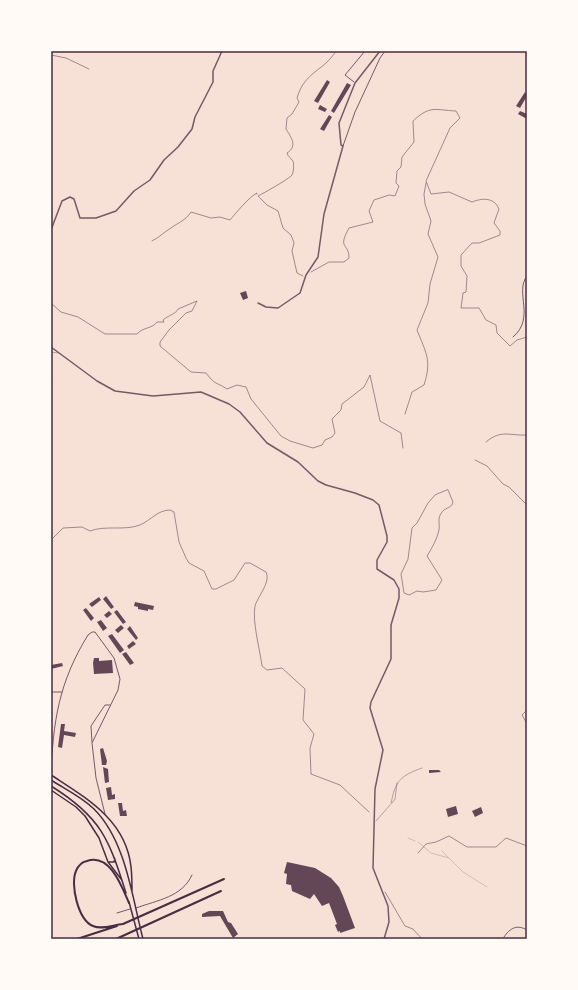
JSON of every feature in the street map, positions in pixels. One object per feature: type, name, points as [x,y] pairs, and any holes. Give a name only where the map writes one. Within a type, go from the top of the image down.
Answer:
[{"type":"highway","points":[[123,924],[103,928],[91,925],[80,914],[74,876],[82,863],[94,860],[110,868],[117,878],[129,902]]},
{"type":"highway","points":[[77,939],[123,924],[224,879]]},
{"type":"highway","points":[[116,939],[221,891]]},
{"type":"main road","points":[[51,775],[105,814],[120,835],[131,866],[132,895]]},
{"type":"main road","points":[[51,780],[83,801],[100,816],[116,841],[143,939]]},
{"type":"main road","points":[[51,786],[77,803],[90,815],[104,834],[115,859],[139,939]]},
{"type":"main road","points":[[51,790],[76,807],[85,816],[99,838],[108,862],[123,883]]},
{"type":"main road","points":[[108,862],[114,862],[115,859]]},
{"type":"main road","points":[[124,866],[128,869],[131,866]]},
{"type":"street","points":[[51,230],[62,201],[65,198],[70,197],[74,199],[80,218],[96,218],[116,211],[134,191],[150,180],[164,160],[178,147],[192,129],[195,117],[213,82],[213,70],[222,51]]},
{"type":"street","points":[[355,83],[345,75],[365,51]]},
{"type":"street","points":[[343,146],[341,145],[339,123],[355,83],[380,51]]},
{"type":"street","points":[[258,303],[266,307],[278,308],[300,293],[306,275],[318,257],[324,214],[343,146],[355,112],[380,58],[385,51]]},
{"type":"street","points":[[513,337],[523,326],[525,307],[522,295],[524,279],[527,276]]},
{"type":"street","points":[[51,347],[97,381],[115,391],[153,396],[201,392],[229,404],[240,412],[267,443],[298,462],[318,481],[326,485],[368,497],[379,505],[387,536],[387,542],[377,560],[377,569],[394,580],[399,589],[399,598],[391,625],[391,659],[371,702],[372,716],[383,750],[375,789],[373,868],[388,906],[389,922],[384,939]]},
{"type":"street","points":[[51,775],[52,744],[62,692],[72,662],[88,636],[92,632],[95,632],[114,658],[117,665],[120,684],[92,743]]},
{"type":"street","points":[[51,692],[62,692]]},
{"type":"street","points":[[105,814],[96,778],[91,726],[105,705],[111,705]]},
{"type":"street","points":[[135,908],[177,894],[188,884],[192,875]]},
{"type":"street","points":[[117,913],[131,909]]},
{"type":"street","points":[[504,937],[508,931],[515,927],[521,927],[527,930]]},
{"type":"lane","points":[[51,352],[59,353]]},
{"type":"lane","points":[[51,378],[51,383]]},
{"type":"lane","points":[[374,820],[377,821],[391,804],[398,782],[405,774],[422,768]]},
{"type":"path","points":[[258,196],[268,192],[275,185],[292,176],[293,161],[287,154],[293,144],[292,139],[286,129],[287,118],[292,114],[299,102],[297,98],[301,86],[313,73],[330,61],[336,51]]},
{"type":"path","points":[[51,55],[66,58],[89,69]]},
{"type":"path","points":[[152,241],[160,237],[173,226],[187,219],[191,212],[211,218],[220,217],[230,220],[244,206],[251,196],[257,193],[267,206],[278,211],[283,228],[291,235],[294,242],[292,251],[297,273],[302,276],[329,262],[344,262],[349,258],[343,243],[345,233],[349,228],[373,222],[369,211],[374,200],[389,195],[395,196],[398,186],[396,183],[397,171],[401,167],[402,157],[414,142],[413,121],[424,111],[433,108],[456,111],[460,118],[450,128],[426,182],[424,194],[431,221],[428,234],[438,257],[430,284],[428,303],[417,330],[428,357],[427,374],[424,385],[412,392],[405,414]]},
{"type":"path","points":[[426,182],[431,194],[449,192],[472,202],[480,199],[490,200],[499,209],[494,222],[500,231],[500,235],[479,243],[472,243],[461,255],[461,266],[467,276],[466,292],[463,293],[461,308],[476,307],[481,310],[486,320],[496,325],[497,333],[510,346],[518,340],[527,337]]},
{"type":"path","points":[[51,303],[61,312],[78,317],[105,334],[138,334],[142,329],[154,325],[157,322],[164,322],[163,320],[166,317],[177,312],[178,309],[197,301],[192,311],[186,313],[169,330],[160,342],[160,346],[191,372],[206,373],[210,380],[227,389],[237,385],[246,387],[251,399],[281,436],[290,441],[316,449],[335,433],[332,420],[341,410],[342,404],[364,387],[370,374],[380,421],[401,433],[403,448]]},
{"type":"path","points":[[486,442],[499,435],[511,433],[527,435]]},
{"type":"path","points":[[475,460],[487,466],[503,484],[509,487],[527,505]]},
{"type":"path","points":[[448,490],[453,502],[452,505],[443,511],[438,520],[439,529],[433,547],[427,556],[442,580],[440,586],[436,590],[429,592],[417,591],[408,595],[404,593],[401,574],[408,559],[412,528],[435,495],[448,490]]},
{"type":"path","points":[[51,540],[63,528],[82,527],[90,531],[97,528],[139,525],[160,512],[170,510],[174,512],[179,542],[186,558],[189,563],[204,571],[212,589],[216,589],[234,580],[245,563],[248,562],[266,572],[267,580],[258,598],[255,612],[262,666],[267,670],[284,669],[293,679],[304,687],[303,720],[314,734],[310,748],[311,774],[340,785],[369,812]]},
{"type":"path","points":[[527,710],[522,715],[527,724]]},
{"type":"path","points":[[418,853],[426,844],[436,842],[449,836],[467,847],[496,847],[506,838],[527,846]]},
{"type":"path","points":[[384,889],[405,926],[414,929],[422,939]]},
{"type":"building","points":[[327,80],[330,82],[318,103],[314,101]]},
{"type":"building","points":[[347,83],[351,85],[334,113],[331,111]]},
{"type":"building","points":[[525,92],[527,96],[520,108],[516,106]]},
{"type":"building","points":[[320,105],[327,109],[325,112],[318,109]]},
{"type":"building","points":[[520,111],[527,114],[527,119],[518,114]]},
{"type":"building","points":[[329,115],[332,117],[324,131],[320,129]]},
{"type":"building","points":[[246,291],[248,298],[243,300],[240,293]]},
{"type":"building","points":[[106,596],[114,607],[111,609],[103,599]]},
{"type":"building","points":[[99,597],[101,600],[92,607],[89,604]]},
{"type":"building","points":[[135,602],[154,606],[153,610],[148,609],[148,611],[138,609],[138,607],[134,606]]},
{"type":"building","points":[[86,608],[94,618],[91,621],[83,610]]},
{"type":"building","points":[[117,610],[126,622],[123,624],[114,612]]},
{"type":"building","points":[[109,611],[112,614],[107,618],[104,615]]},
{"type":"building","points":[[101,620],[107,628],[103,631],[97,622]]},
{"type":"building","points":[[121,625],[124,628],[118,633],[115,630]]},
{"type":"building","points":[[130,626],[138,638],[136,640],[127,629]]},
{"type":"building","points":[[112,634],[124,650],[120,653],[108,636]]},
{"type":"building","points":[[133,641],[136,644],[129,649],[127,646]]},
{"type":"building","points":[[126,652],[134,663],[130,665],[122,654]]},
{"type":"building","points":[[94,658],[99,658],[99,661],[112,660],[113,673],[94,674]]},
{"type":"building","points":[[62,663],[63,666],[51,669],[51,665]]},
{"type":"building","points":[[61,724],[65,724],[64,731],[76,733],[75,737],[64,735],[62,748],[58,747]]},
{"type":"building","points":[[103,748],[107,761],[106,765],[102,765],[100,749]]},
{"type":"building","points":[[103,767],[108,769],[109,782],[105,783]]},
{"type":"building","points":[[429,770],[439,770],[441,772],[429,773]]},
{"type":"building","points":[[111,787],[112,795],[115,794],[115,799],[108,800],[106,788]]},
{"type":"building","points":[[118,803],[122,803],[123,811],[126,810],[127,816],[120,816]]},
{"type":"building","points":[[456,806],[458,814],[448,817],[446,809]]},
{"type":"building","points":[[481,807],[483,813],[475,817],[472,811]]},
{"type":"building","points":[[287,862],[315,868],[331,878],[339,887],[355,928],[340,933],[340,931],[338,932],[335,925],[337,924],[329,903],[322,906],[314,894],[310,899],[292,891],[291,885],[286,884],[287,874],[284,873]]},
{"type":"building","points":[[209,911],[223,911],[228,922],[231,923],[238,934],[233,938],[220,916],[202,917],[202,914]]},
{"type":"waterway","points":[[408,838],[415,841]]},
{"type":"waterway","points":[[418,842],[431,853],[449,858]]},
{"type":"waterway","points":[[442,851],[463,872],[487,887]]}]
